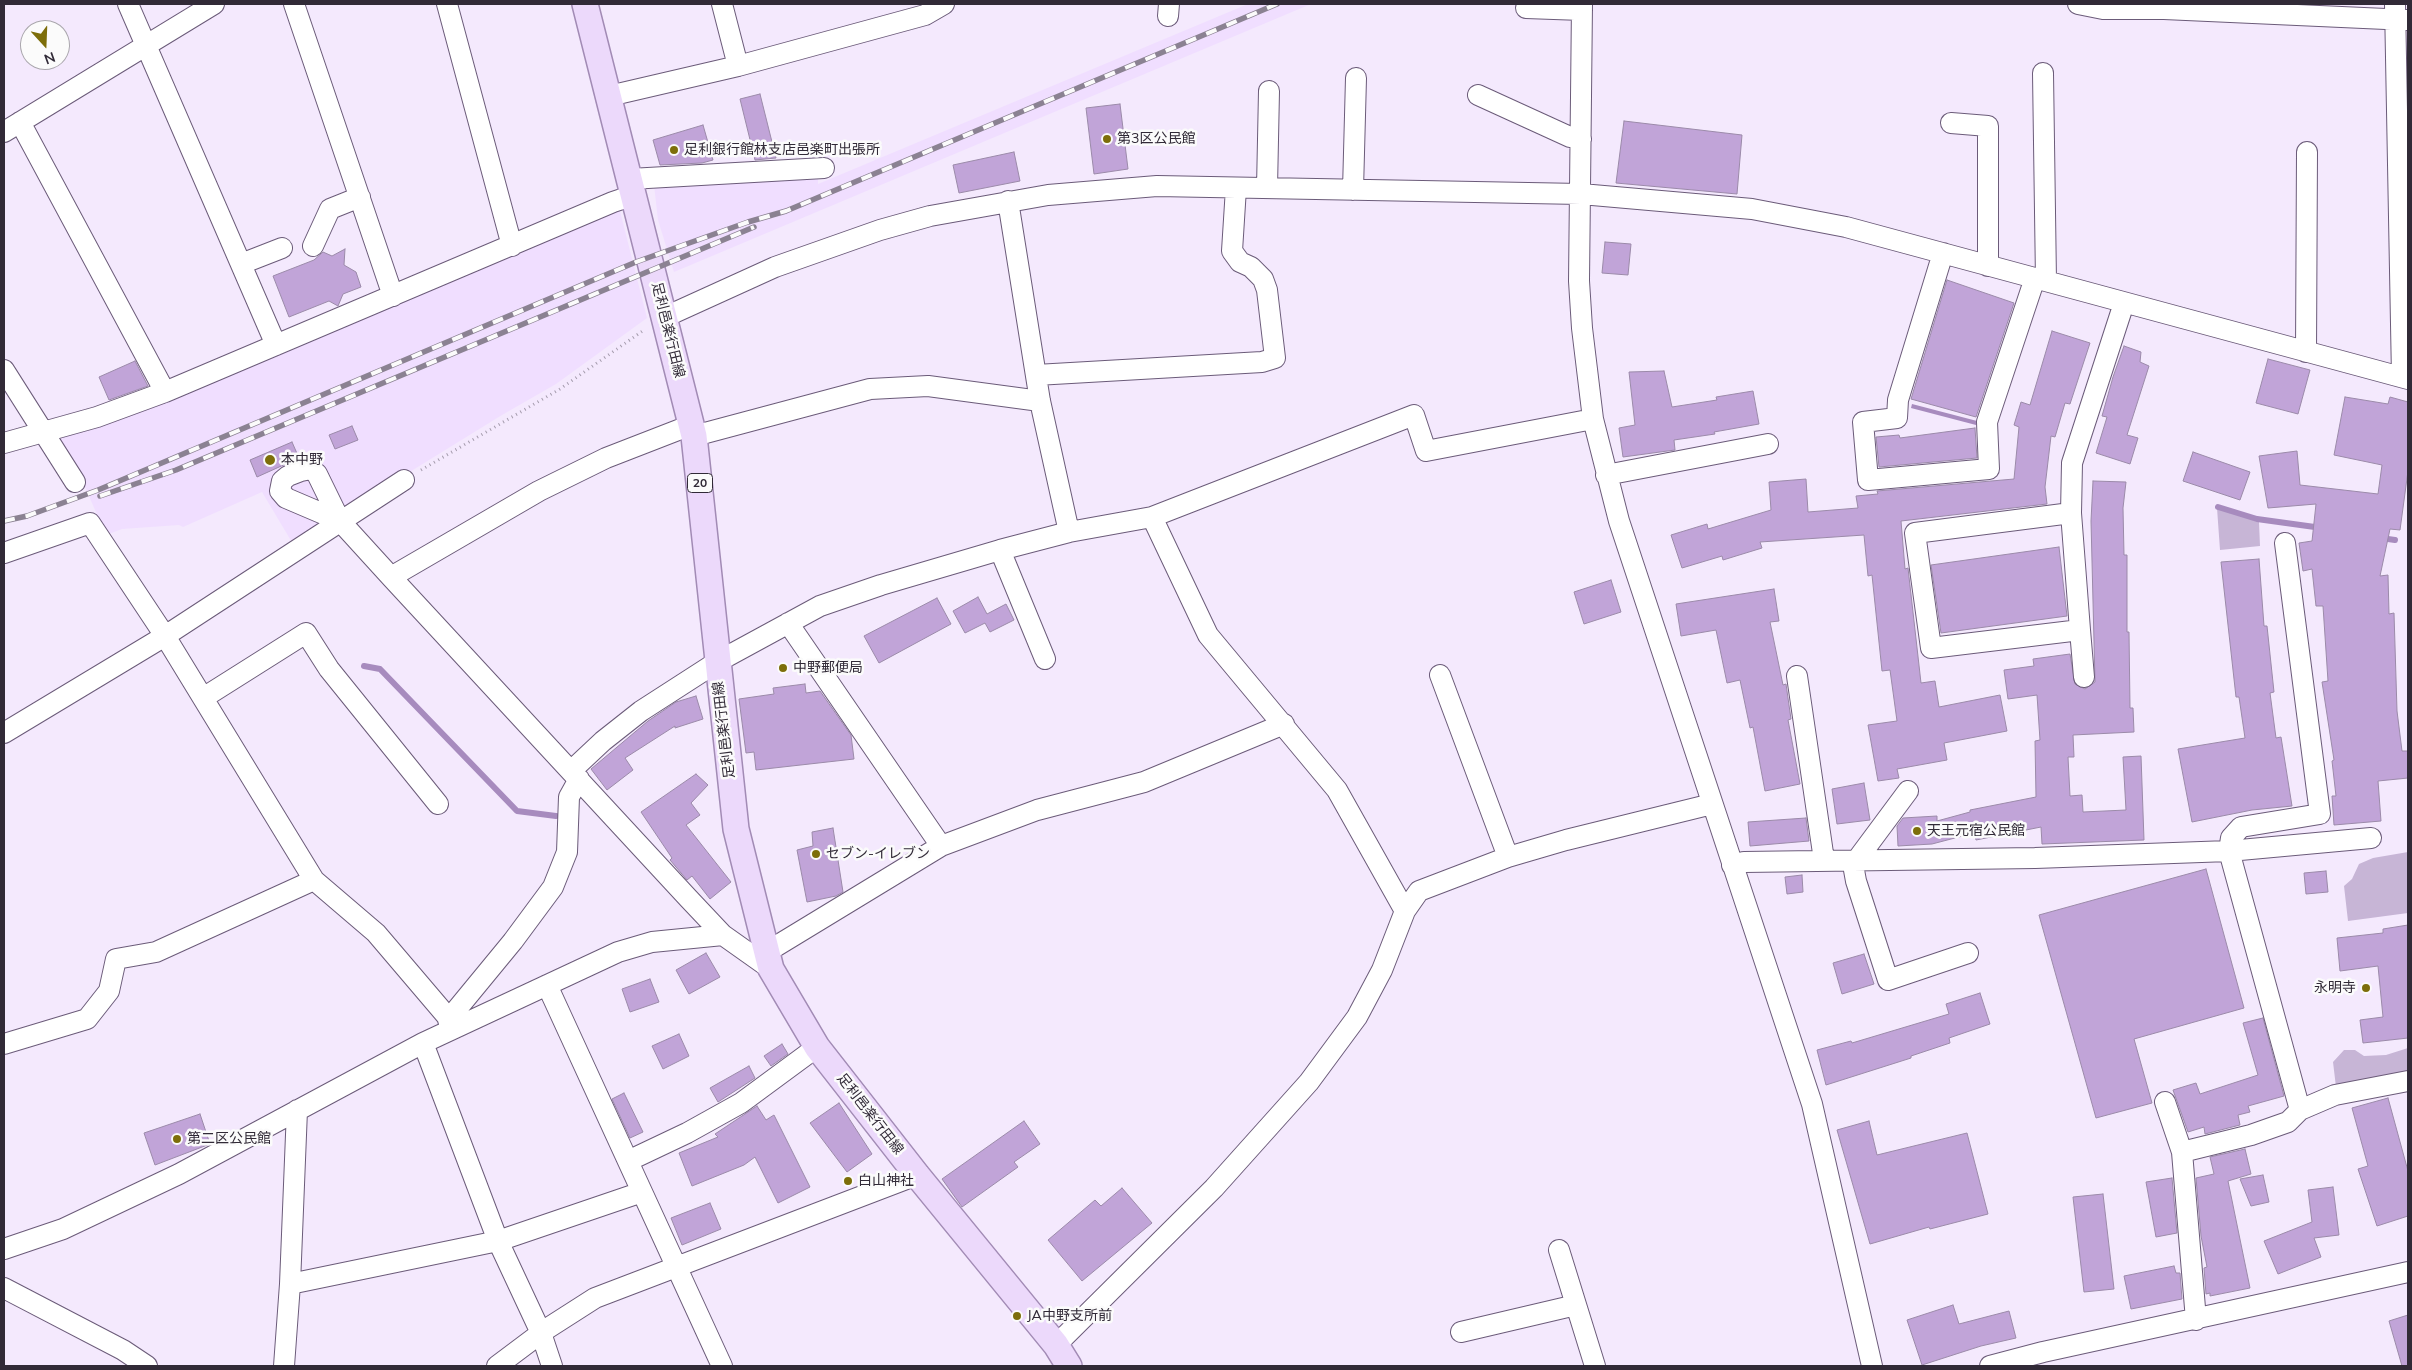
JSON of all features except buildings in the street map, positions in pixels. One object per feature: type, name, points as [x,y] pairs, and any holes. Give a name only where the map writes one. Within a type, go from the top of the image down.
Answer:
[{"type":"main road","name":"足利邑楽行田線","points":[[585,4],[632,187],[656,322],[693,431],[705,528],[716,662],[736,828],[768,961],[817,1047],[917,1175],[1056,1345],[1069,1366]]},
{"type":"street","points":[[128,4],[276,344]]},
{"type":"street","points":[[164,392],[12,127],[214,4]]},
{"type":"street","points":[[294,4],[393,296]]},
{"type":"street","points":[[447,4],[512,246]]},
{"type":"street","points":[[722,4],[738,66]]},
{"type":"street","points":[[609,96],[738,66],[925,14],[944,4]]},
{"type":"street","points":[[656,322],[775,267],[823,248],[930,216],[1008,201],[1099,189],[1158,186],[1581,194],[1752,209],[1846,227],[2405,378],[2399,14],[2164,6],[2103,9],[2078,4]]},
{"type":"street","points":[[1526,8],[1582,7],[1580,300],[1594,419],[1606,475],[1712,804],[1812,1104],[1872,1366]]},
{"type":"street","points":[[1943,253],[1898,400],[1897,418],[1863,422],[1868,480],[1989,469],[1988,422],[2040,280],[2043,73]]},
{"type":"street","points":[[1353,190],[1356,78]]},
{"type":"street","points":[[1267,188],[1269,91]]},
{"type":"street","points":[[1478,95],[1570,138],[1581,139]]},
{"type":"street","points":[[1950,123],[1988,126],[1988,266]]},
{"type":"street","points":[[2306,352],[2307,152]]},
{"type":"street","points":[[4,443],[97,417],[164,392],[512,246],[632,187],[824,168]]},
{"type":"street","points":[[1036,375],[1262,362],[1276,358],[1267,290],[1263,280],[1251,267],[1240,262],[1232,251],[1236,188]]},
{"type":"street","points":[[313,246],[330,209],[360,197]]},
{"type":"street","points":[[1008,201],[1040,401],[1069,532]]},
{"type":"street","points":[[241,264],[282,248]]},
{"type":"street","points":[[2084,678],[2071,513],[2072,464],[2124,303]]},
{"type":"street","points":[[4,370],[46,432],[75,482]]},
{"type":"street","points":[[391,577],[547,487],[606,458],[693,431],[870,388],[928,386],[1040,401]]},
{"type":"street","points":[[452,1024],[553,887],[567,852],[568,796],[575,775],[603,740],[641,711],[716,662],[788,623],[829,603],[1000,550],[1069,532],[1152,517],[1414,415],[1426,451],[1594,419]]},
{"type":"street","points":[[1606,475],[1768,444]]},
{"type":"street","points":[[4,733],[165,636],[404,480]]},
{"type":"street","points":[[2071,513],[1915,533],[1931,648],[2080,630]]},
{"type":"street","points":[[1152,517],[1208,634],[1337,790],[1405,911]]},
{"type":"street","points":[[340,521],[724,935],[768,961],[941,846],[1037,810],[1144,782],[1284,724]]},
{"type":"street","points":[[4,553],[90,523],[165,636],[314,880],[376,933],[452,1024]]},
{"type":"street","points":[[2285,543],[2320,814],[2240,827],[2231,838],[2230,851],[2300,1110]]},
{"type":"street","points":[[1000,550],[1045,659]]},
{"type":"street","points":[[788,623],[941,846]]},
{"type":"street","points":[[203,698],[306,633],[329,669],[438,804]]},
{"type":"street","points":[[1440,674],[1508,857]]},
{"type":"street","points":[[1797,676],[1824,860]]},
{"type":"street","points":[[1908,791],[1856,860],[1856,881],[1888,980],[1968,953]]},
{"type":"street","points":[[1056,1345],[1214,1188],[1309,1082],[1357,1017],[1382,970],[1405,911],[1419,891],[1508,857],[1566,840],[1712,804]]},
{"type":"street","points":[[1732,865],[1744,862],[2035,858],[2230,851],[2371,838]]},
{"type":"street","points":[[4,1044],[87,1019],[109,991],[116,958],[156,952],[314,880]]},
{"type":"street","points":[[4,1249],[72,1225],[179,1174],[423,1043],[452,1024],[547,985],[618,952],[652,942],[724,935]]},
{"type":"street","points":[[547,985],[722,1366]]},
{"type":"street","points":[[423,1043],[498,1241],[541,1333],[552,1366]]},
{"type":"street","points":[[628,1161],[687,1133],[741,1103],[817,1047]]},
{"type":"street","points":[[2182,1152],[2251,1135],[2288,1122],[2300,1110],[2335,1095],[2408,1081]]},
{"type":"street","points":[[2165,1102],[2182,1152],[2196,1320]]},
{"type":"street","points":[[284,1366],[290,1284],[297,1110]]},
{"type":"street","points":[[497,1366],[541,1333],[596,1298],[917,1175]]},
{"type":"street","points":[[290,1284],[498,1241],[642,1192]]},
{"type":"street","points":[[1559,1250],[1595,1366]]},
{"type":"street","points":[[1990,1366],[2043,1352],[2408,1272]]},
{"type":"street","points":[[4,1288],[123,1350],[147,1366]]},
{"type":"street","points":[[1461,1332],[1576,1305]]},
{"type":"path","points":[[404,480],[560,389],[656,322]]},
{"type":"shaded area","points":[[1248,4],[1311,4],[674,272],[658,220],[654,185],[818,174],[818,184]]},
{"type":"shaded area","points":[[619,207],[647,318],[556,384],[502,415],[293,544],[262,492],[183,527],[179,525],[122,529],[106,535],[81,478],[56,439]]},
{"type":"shaded area","points":[[1912,404],[1977,421],[1976,425],[1911,408]]},
{"type":"shaded area","points":[[2217,508],[2259,522],[2260,546],[2220,550]]},
{"type":"shaded area","points":[[2408,852],[2408,913],[2348,921],[2344,886],[2352,879],[2359,864],[2373,858]]},
{"type":"shaded area","points":[[2408,1048],[2408,1072],[2336,1087],[2333,1062],[2344,1050],[2355,1050],[2364,1056],[2386,1055]]},
{"type":"waterway","points":[[2218,507],[2257,519],[2322,528]]},
{"type":"waterway","points":[[2381,538],[2395,540]]},
{"type":"waterway","points":[[364,666],[380,669],[517,811],[556,816]]},
{"type":"railway","points":[[4,521],[27,516],[98,490],[636,262],[748,222],[786,211],[1277,4]]},
{"type":"railway","points":[[100,496],[176,470],[754,227]]},
{"type":"place","name":"第3区公民館","points":[[1107,139]]},
{"type":"place","name":"足利銀行館林支店邑楽町出張所","points":[[674,150]]},
{"type":"place","name":"本中野","points":[[270,460]]},
{"type":"place","name":"中野郵便局","points":[[783,668]]},
{"type":"place","name":"天王元宿公民館","points":[[1917,831]]},
{"type":"place","name":"セブン-イレブン","points":[[816,854]]},
{"type":"place","name":"永明寺","points":[[2366,988]]},
{"type":"place","name":"第二区公民館","points":[[177,1139]]},
{"type":"place","name":"白山神社","points":[[848,1181]]},
{"type":"place","name":"JA中野支所前","points":[[1017,1316]]}]
